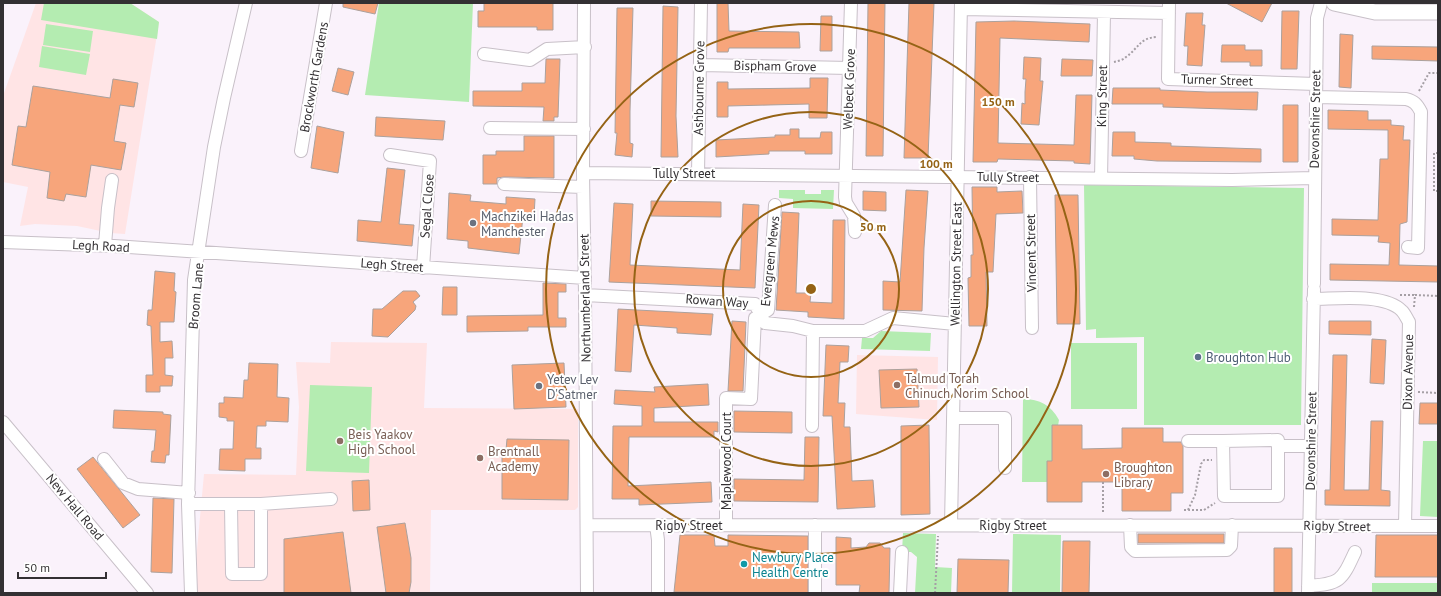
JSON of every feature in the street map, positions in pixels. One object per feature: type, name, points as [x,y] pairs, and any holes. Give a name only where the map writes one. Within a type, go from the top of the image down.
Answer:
[{"type":"main road","points":[[1334,3],[1375,12],[1438,12]]},
{"type":"street","name":"Broom Lane","points":[[191,593],[188,499],[194,280],[200,252],[215,140],[246,3]]},
{"type":"street","name":"Brockworth Gardens","points":[[301,151],[326,3]]},
{"type":"street","name":"Northumberland Street","points":[[584,3],[585,47],[583,187],[587,593]]},
{"type":"street","name":"Ashbourne Grove","points":[[698,173],[701,3]]},
{"type":"street","name":"Welbeck Grove","points":[[852,3],[845,197],[846,203],[854,216],[855,232]]},
{"type":"street","name":"Devonshire Street","points":[[1308,590],[1308,525],[1314,291],[1314,178],[1317,18],[1321,3]]},
{"type":"street","points":[[961,6],[1104,13],[1169,8]]},
{"type":"street","name":"Wellington Street East","points":[[945,525],[953,418],[961,6]]},
{"type":"street","name":"Turner Street","points":[[1169,8],[1168,78],[1316,84]]},
{"type":"street","name":"King Street","points":[[1101,179],[1104,13]]},
{"type":"street","points":[[484,54],[530,60],[547,49],[585,47]]},
{"type":"street","name":"Bispham Grove","points":[[700,64],[850,68]]},
{"type":"street","points":[[1316,97],[1406,99],[1414,101],[1421,112],[1418,248]]},
{"type":"street","points":[[490,128],[584,129]]},
{"type":"street","name":"Segal Close","points":[[390,155],[430,161],[423,268]]},
{"type":"street","name":"Tully Street","points":[[583,173],[698,173],[1232,180],[1314,178]]},
{"type":"street","name":"Vincent Street","points":[[1030,177],[1032,328]]},
{"type":"street","points":[[105,245],[112,180]]},
{"type":"street","points":[[504,184],[583,187]]},
{"type":"street","name":"Evergreen Mews","points":[[761,314],[768,310],[775,205]]},
{"type":"street","name":"Legh Road","points":[[3,242],[105,245],[200,252]]},
{"type":"street","name":"Legh Street","points":[[200,252],[585,278]]},
{"type":"street","name":"Dixon Avenue","points":[[1314,291],[1375,299],[1391,304],[1402,311],[1409,322],[1405,526]]},
{"type":"street","name":"Rowan Way","points":[[585,295],[756,304],[765,323],[793,326],[813,331]]},
{"type":"street","name":"Maplewood Court","points":[[726,524],[726,398],[751,399],[755,318],[761,314]]},
{"type":"street","points":[[812,426],[813,331],[865,331],[893,318],[955,324]]},
{"type":"street","points":[[953,418],[1005,418],[1005,468]]},
{"type":"street","name":"New Hall Road","points":[[3,422],[147,593]]},
{"type":"street","points":[[1188,441],[1278,440],[1278,496],[1224,496],[1223,441]]},
{"type":"street","points":[[1278,446],[1311,446]]},
{"type":"street","points":[[104,459],[123,482],[138,489],[188,499],[231,505],[331,499]]},
{"type":"street","points":[[231,505],[232,574],[261,574],[261,504]]},
{"type":"street","name":"Rigby Street","points":[[587,525],[1438,526]]},
{"type":"street","points":[[656,525],[658,540],[658,593]]},
{"type":"street","points":[[815,525],[815,593]]},
{"type":"street","points":[[1130,525],[1131,547],[1135,551],[1227,550],[1231,546],[1232,525]]},
{"type":"street","points":[[900,593],[902,552]]},
{"type":"street","points":[[1308,590],[1326,585],[1343,577],[1355,552]]},
{"type":"path","points":[[1103,61],[1114,62],[1126,58],[1141,42],[1150,38],[1169,37]]},
{"type":"path","points":[[1414,101],[1429,73],[1438,73]]},
{"type":"path","points":[[1438,154],[1434,154],[1434,191],[1438,191]]},
{"type":"path","points":[[1409,322],[1414,319],[1415,295],[1438,296]]},
{"type":"path","points":[[1407,392],[1438,393]]},
{"type":"path","points":[[1188,510],[1195,495],[1202,461],[1224,460]]},
{"type":"path","points":[[1103,482],[1103,525]]},
{"type":"path","points":[[1184,510],[1204,510],[1224,496]]},
{"type":"path","points":[[935,593],[945,525]]},
{"type":"shaded area","points":[[36,3],[130,3],[159,22],[125,234],[110,233],[77,226],[35,224],[20,226],[28,187],[3,182],[3,96]]},
{"type":"shaded area","name":"Beis Yaakov High School","points":[[331,342],[427,343],[424,408],[578,409],[578,507],[575,510],[431,510],[430,593],[193,593],[204,474],[296,475],[299,407],[296,362],[330,363]]},
{"type":"shaded area","name":"Talmud Torah Chinuch Norim School","points":[[857,355],[938,357],[937,420],[856,414]]},
{"type":"green space","points":[[44,3],[130,3],[159,22],[157,39],[41,20]]},
{"type":"green space","points":[[379,3],[473,3],[469,102],[365,95]]},
{"type":"green space","points":[[46,24],[93,31],[90,52],[43,45]]},
{"type":"green space","points":[[42,46],[90,54],[86,75],[39,67]]},
{"type":"green space","points":[[1084,185],[1304,188],[1301,425],[1144,425],[1144,337],[1096,338],[1096,329],[1086,330]]},
{"type":"green space","points":[[779,190],[805,190],[805,194],[821,194],[821,190],[834,190],[833,209],[793,208],[793,199],[779,198]]},
{"type":"green space","points":[[881,331],[931,333],[930,351],[861,349],[862,338],[873,338]]},
{"type":"green space","points":[[1071,343],[1137,343],[1137,409],[1071,409]]},
{"type":"green space","points":[[310,385],[372,387],[369,473],[306,471]]},
{"type":"green space","points":[[1023,399],[1035,400],[1044,404],[1052,410],[1059,420],[1052,461],[1047,461],[1047,482],[1022,482]]},
{"type":"green space","points":[[1423,441],[1438,441],[1438,517],[1420,516]]},
{"type":"green space","points":[[903,533],[936,534],[935,567],[952,568],[951,593],[915,593],[917,557],[911,552],[902,552]]},
{"type":"green space","points":[[1013,534],[1061,535],[1060,593],[1012,593]]},
{"type":"green space","points":[[1372,583],[1438,583],[1438,593],[1372,593]]},
{"type":"building","points":[[343,3],[378,3],[375,14],[343,7]]},
{"type":"building","points":[[484,3],[553,3],[553,30],[537,30],[537,27],[478,27],[478,11],[484,11]]},
{"type":"building","points":[[717,3],[728,3],[729,31],[799,32],[800,48],[729,48],[728,52],[717,52]]},
{"type":"building","points":[[868,3],[885,3],[883,156],[866,156]]},
{"type":"building","points":[[909,3],[934,3],[928,158],[904,158]]},
{"type":"building","points":[[1226,3],[1272,3],[1262,22]]},
{"type":"building","points":[[663,6],[678,7],[676,116],[678,157],[661,157]]},
{"type":"building","points":[[617,8],[633,8],[630,111],[630,143],[633,144],[632,157],[615,155],[617,133],[615,133]]},
{"type":"building","points":[[1282,11],[1299,11],[1297,69],[1281,69]]},
{"type":"building","points":[[1186,13],[1203,13],[1202,25],[1205,25],[1202,66],[1187,65],[1188,46],[1184,46]]},
{"type":"building","points":[[821,16],[832,16],[832,51],[820,51]]},
{"type":"building","points":[[1014,21],[1090,24],[1089,42],[1000,38],[998,143],[1074,145],[1076,95],[1092,95],[1090,164],[1074,163],[1074,161],[998,159],[997,162],[973,162],[976,22]]},
{"type":"building","points":[[1340,34],[1353,35],[1351,88],[1339,87]]},
{"type":"building","points":[[1222,45],[1245,45],[1245,50],[1262,50],[1262,66],[1250,66],[1250,62],[1221,62]]},
{"type":"building","points":[[1372,46],[1438,47],[1438,61],[1372,59]]},
{"type":"building","points":[[1024,57],[1041,58],[1040,81],[1043,81],[1039,125],[1021,124],[1022,103],[1025,104],[1026,79],[1023,79]]},
{"type":"building","points":[[546,59],[560,59],[558,117],[554,117],[554,121],[543,121],[544,107],[473,106],[473,91],[522,91],[522,83],[545,83]]},
{"type":"building","points":[[1062,59],[1093,60],[1092,76],[1061,76]]},
{"type":"building","points":[[338,68],[354,72],[348,95],[332,91]]},
{"type":"building","points":[[810,78],[828,78],[827,118],[809,118],[809,104],[728,106],[728,117],[717,117],[717,82],[728,82],[728,89],[810,88]]},
{"type":"building","points":[[113,79],[138,83],[134,107],[120,105],[114,141],[126,143],[121,170],[91,165],[86,197],[66,194],[64,201],[47,198],[50,172],[12,165],[18,126],[26,127],[33,86],[110,98]]},
{"type":"building","points":[[1113,88],[1160,88],[1160,90],[1207,92],[1258,92],[1257,110],[1163,107],[1163,104],[1112,104]]},
{"type":"building","points":[[1283,105],[1298,105],[1298,162],[1283,162]]},
{"type":"building","points":[[1328,110],[1368,111],[1368,120],[1391,120],[1391,125],[1404,126],[1403,140],[1410,140],[1407,222],[1400,224],[1399,265],[1438,266],[1438,282],[1330,280],[1330,264],[1389,265],[1390,243],[1378,242],[1379,236],[1332,235],[1332,219],[1378,220],[1380,159],[1388,159],[1388,130],[1328,129]]},
{"type":"building","points":[[376,117],[445,121],[443,140],[375,136]]},
{"type":"building","points":[[317,126],[344,132],[338,173],[311,168]]},
{"type":"building","points":[[790,129],[799,129],[799,138],[820,138],[821,132],[832,132],[832,154],[805,154],[805,151],[769,151],[769,154],[716,157],[716,140],[790,135]]},
{"type":"building","points":[[1113,132],[1135,132],[1135,142],[1171,143],[1171,146],[1261,149],[1261,162],[1157,161],[1134,159],[1134,156],[1112,156]]},
{"type":"building","points":[[524,136],[554,136],[554,178],[504,177],[497,178],[497,184],[483,184],[483,155],[496,155],[496,151],[524,151]]},
{"type":"building","points":[[387,168],[405,170],[399,224],[414,225],[412,246],[357,241],[358,220],[381,222]]},
{"type":"building","points":[[972,187],[997,187],[997,192],[1022,191],[1023,213],[996,214],[993,272],[986,272],[987,326],[969,326],[968,278],[971,277],[971,255],[973,255]]},
{"type":"building","points":[[906,190],[928,191],[922,311],[883,310],[883,281],[900,282]]},
{"type":"building","points":[[863,191],[886,192],[886,211],[863,210]]},
{"type":"building","name":"Machzikei Hadas Manchester","points":[[449,193],[471,195],[470,201],[506,204],[506,197],[535,199],[534,216],[523,216],[519,254],[468,248],[468,241],[447,239]]},
{"type":"building","points":[[1055,195],[1078,195],[1080,324],[1057,324]]},
{"type":"building","points":[[651,201],[721,202],[721,217],[651,216]]},
{"type":"building","points":[[614,203],[633,204],[630,265],[740,270],[743,204],[759,205],[755,288],[609,282]]},
{"type":"building","points":[[782,212],[799,213],[796,293],[811,293],[810,302],[832,303],[833,220],[845,220],[844,319],[808,317],[808,312],[776,310]]},
{"type":"building","points":[[155,271],[175,273],[174,291],[176,292],[174,322],[160,322],[160,342],[172,341],[173,358],[165,358],[165,375],[173,376],[172,386],[160,386],[160,392],[146,392],[146,375],[153,375],[151,326],[147,325],[148,310],[152,310]]},
{"type":"building","points":[[543,283],[566,284],[566,292],[558,292],[558,318],[566,318],[566,327],[528,327],[528,331],[467,332],[467,316],[543,315]]},
{"type":"building","points":[[443,287],[457,287],[457,315],[442,315]]},
{"type":"building","points":[[403,291],[416,291],[420,296],[413,302],[416,306],[415,310],[388,337],[372,336],[373,309],[382,309]]},
{"type":"building","points":[[618,309],[713,314],[711,335],[677,333],[677,328],[634,325],[631,372],[615,371]]},
{"type":"building","points":[[732,321],[746,322],[743,391],[728,391]]},
{"type":"building","points":[[1329,321],[1371,321],[1371,335],[1329,334]]},
{"type":"building","points":[[1372,339],[1386,340],[1384,384],[1370,383]]},
{"type":"building","points":[[826,345],[849,346],[848,362],[840,362],[838,403],[845,403],[844,427],[850,427],[852,481],[873,480],[875,507],[837,509],[832,416],[823,416]]},
{"type":"building","points":[[1333,355],[1347,355],[1344,490],[1369,490],[1371,421],[1383,421],[1381,490],[1390,491],[1390,506],[1325,505],[1325,490],[1330,490]]},
{"type":"building","points":[[249,363],[278,364],[277,397],[289,398],[288,422],[266,421],[266,426],[257,426],[256,448],[261,448],[261,459],[245,459],[245,471],[219,470],[220,449],[233,449],[234,421],[227,421],[227,418],[219,417],[219,403],[224,403],[224,397],[243,398],[244,380],[248,380]]},
{"type":"building","name":"Yetev Lev D'Satmer","points":[[564,363],[566,407],[514,409],[512,365]]},
{"type":"building","points":[[917,369],[919,407],[881,408],[879,370]]},
{"type":"building","points":[[708,384],[709,405],[654,408],[654,422],[718,422],[718,432],[714,431],[714,437],[629,437],[628,486],[711,482],[712,502],[639,505],[639,499],[612,499],[613,426],[642,426],[642,406],[614,404],[615,390],[655,392],[654,387]]},
{"type":"building","points":[[1420,403],[1438,403],[1438,424],[1419,424]]},
{"type":"building","points":[[114,410],[163,412],[163,414],[171,415],[169,455],[166,455],[165,463],[151,462],[152,451],[154,451],[156,430],[113,428]]},
{"type":"building","points":[[734,411],[792,412],[792,433],[734,432]]},
{"type":"building","points":[[929,425],[930,514],[901,515],[901,426]]},
{"type":"building","points":[[1052,425],[1082,425],[1082,449],[1122,448],[1122,428],[1163,428],[1163,442],[1181,442],[1183,446],[1183,493],[1171,493],[1171,511],[1122,511],[1122,482],[1082,482],[1082,502],[1047,502],[1047,461],[1052,461]]},
{"type":"building","points":[[805,437],[819,437],[818,502],[734,501],[734,479],[804,480]]},
{"type":"building","points":[[507,439],[569,440],[568,500],[502,499],[502,450],[506,450]]},
{"type":"building","points":[[93,457],[140,515],[123,528],[77,469]]},
{"type":"building","points":[[369,480],[370,510],[353,511],[352,481]]},
{"type":"building","points":[[153,498],[174,499],[172,573],[151,572]]},
{"type":"building","points":[[405,523],[411,558],[411,582],[409,593],[386,593],[377,527]]},
{"type":"building","points":[[343,532],[351,593],[284,593],[284,539]]},
{"type":"building","points":[[1138,534],[1224,534],[1224,543],[1138,543]]},
{"type":"building","name":"Newbury Place Health Centre","points":[[680,535],[714,535],[715,546],[728,546],[728,535],[808,536],[808,593],[674,592]]},
{"type":"building","points":[[1376,535],[1438,535],[1438,577],[1375,577]]},
{"type":"building","points":[[836,537],[851,538],[851,548],[866,547],[869,543],[880,543],[884,548],[890,548],[889,593],[859,593],[860,585],[836,585]]},
{"type":"building","points":[[1063,541],[1090,541],[1089,593],[1062,593]]},
{"type":"building","points":[[1274,548],[1292,548],[1292,593],[1274,593]]},
{"type":"building","points":[[958,559],[1009,560],[1008,593],[957,593]]},
{"type":"place","name":"Machzikei Hadas Manchester","points":[[473,223]]},
{"type":"place","name":"Broughton Hub","points":[[1198,357]]},
{"type":"place","name":"Talmud Torah Chinuch Norim School","points":[[897,385]]},
{"type":"place","name":"Yetev Lev D'Satmer","points":[[539,386]]},
{"type":"place","name":"Beis Yaakov High School","points":[[340,441]]},
{"type":"place","name":"Brentnall Academy","points":[[480,458]]},
{"type":"place","name":"Broughton Library","points":[[1106,474]]},
{"type":"place","name":"Newbury Place Health Centre","points":[[744,564]]}]
